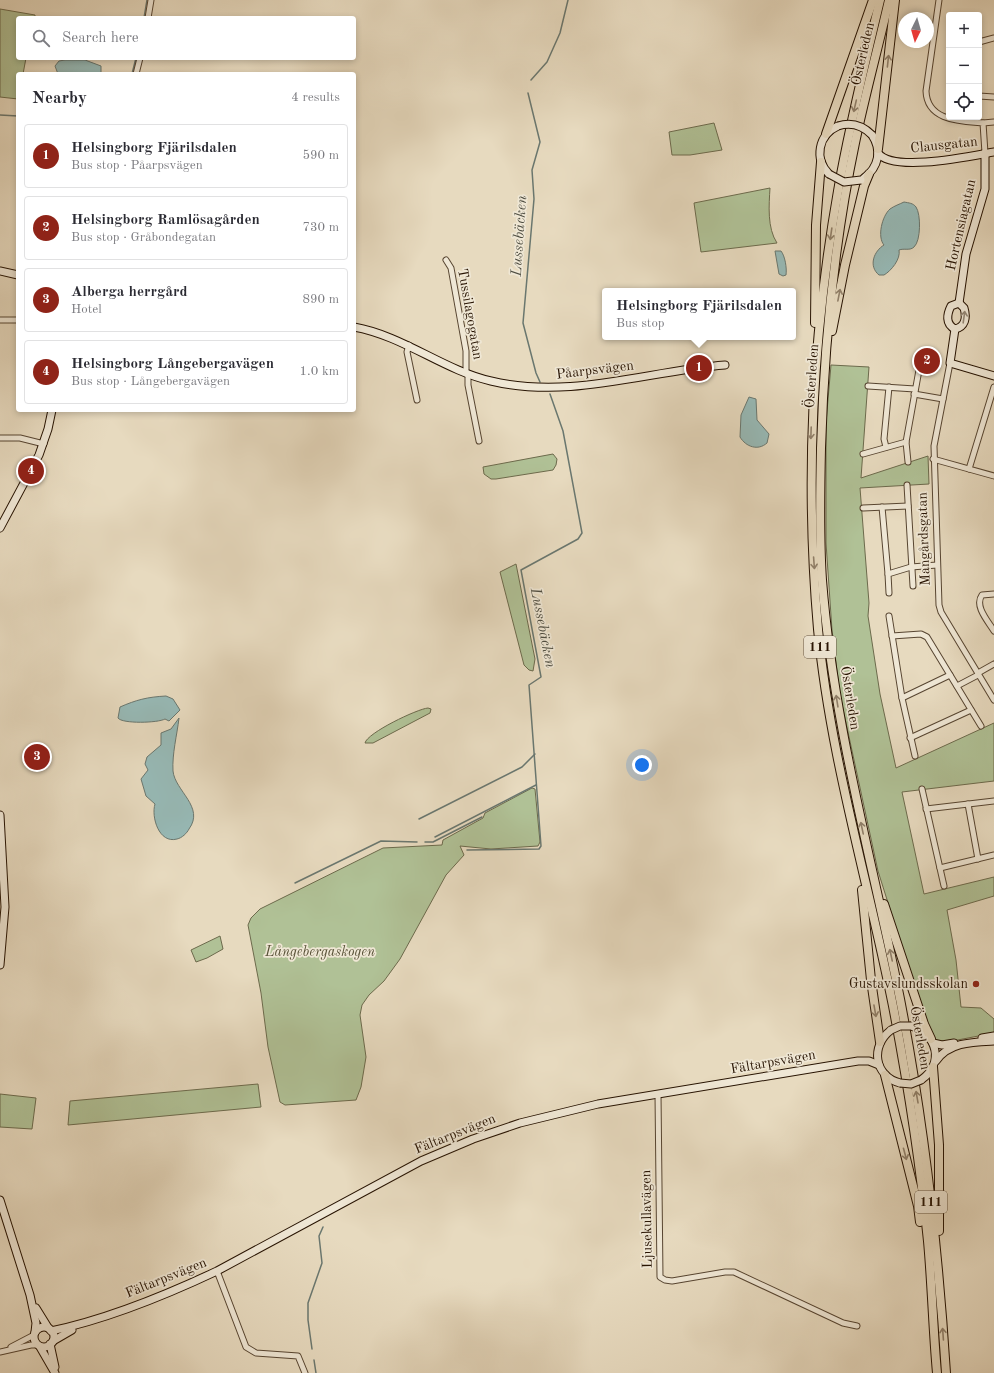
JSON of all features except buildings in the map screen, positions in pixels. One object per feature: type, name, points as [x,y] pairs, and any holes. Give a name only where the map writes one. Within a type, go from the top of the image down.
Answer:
[{"type":"main road","points":[[826,134],[873,0]]},
{"type":"main road","name":"Österleden","points":[[880,0],[838,187],[826,266],[815,366],[810,463],[812,537],[818,629],[838,758],[892,1005],[909,1096],[928,1243],[936,1373]]},
{"type":"main road","name":"Österleden","points":[[889,0],[855,142],[846,188],[829,307],[820,497],[822,581],[841,728],[900,1002],[924,1135],[938,1270],[946,1373]]},
{"type":"main road","points":[[878,151],[895,0]]},
{"type":"main road","points":[[815,366],[816,225],[821,162]]},
{"type":"main road","points":[[826,361],[845,265],[864,186],[870,173]]},
{"type":"main road","points":[[858,855],[879,1045]]},
{"type":"main road","points":[[871,868],[924,1024],[932,1041]]},
{"type":"main road","points":[[933,1065],[938,1145],[938,1270]]},
{"type":"main road","points":[[885,1075],[918,1206],[931,1290]]},
{"type":"street","points":[[148,16],[151,0]]},
{"type":"street","points":[[939,0],[926,91],[927,102],[933,111],[944,118],[983,123],[994,122]]},
{"type":"street","points":[[982,41],[994,38]]},
{"type":"street","points":[[136,72],[140,60]]},
{"type":"street","points":[[982,96],[994,97]]},
{"type":"street","points":[[983,123],[985,153]]},
{"type":"street","points":[[846,124],[858,125],[872,135],[878,151],[877,161],[870,173],[861,180],[844,182],[828,174],[821,162],[820,150],[826,134],[838,126],[846,124]]},
{"type":"street","name":"Clausgatan","points":[[878,151],[884,158],[896,161],[931,162],[994,152]]},
{"type":"street","name":"Hortensiagatan","points":[[954,329],[960,327],[965,320],[965,310],[959,303],[966,254],[984,193],[985,153]]},
{"type":"street","name":"Clausgatan","points":[[870,173],[885,164],[896,161]]},
{"type":"street","name":"Tussilagogatan","points":[[446,260],[451,268],[461,320],[467,355],[467,374]]},
{"type":"street","points":[[0,271],[16,275]]},
{"type":"street","name":"Hortensiagatan","points":[[954,329],[949,324],[948,315],[951,306],[959,303]]},
{"type":"street","points":[[0,320],[16,320]]},
{"type":"street","name":"Påarpsvägen","points":[[356,328],[381,334],[409,345],[467,374],[500,383],[560,388],[594,385],[702,367],[725,365]]},
{"type":"street","name":"Hortensiagatan","points":[[950,363],[954,329]]},
{"type":"street","points":[[409,345],[407,352],[417,400]]},
{"type":"street","points":[[950,363],[994,376]]},
{"type":"street","name":"Mangårdsgatan","points":[[950,363],[934,446],[933,459],[939,605],[941,612],[994,700]]},
{"type":"street","points":[[908,462],[906,442],[919,370]]},
{"type":"street","points":[[467,374],[479,441]]},
{"type":"street","points":[[868,386],[889,387],[943,399]]},
{"type":"street","points":[[886,447],[884,439],[889,387]]},
{"type":"street","points":[[969,469],[994,387]]},
{"type":"street","points":[[0,528],[44,444],[52,412]]},
{"type":"street","points":[[0,438],[20,438],[44,444]]},
{"type":"street","points":[[863,454],[906,442]]},
{"type":"street","points":[[933,459],[994,476]]},
{"type":"street","points":[[907,485],[913,586]]},
{"type":"street","points":[[863,508],[908,506]]},
{"type":"street","points":[[882,507],[889,592]]},
{"type":"street","points":[[888,574],[911,567],[937,565]]},
{"type":"street","points":[[994,594],[982,595],[980,605],[994,631]]},
{"type":"street","points":[[889,616],[902,698],[914,756]]},
{"type":"street","points":[[892,636],[924,635],[981,726]]},
{"type":"street","points":[[957,686],[994,664]]},
{"type":"street","points":[[902,698],[950,675]]},
{"type":"street","points":[[910,738],[971,710]]},
{"type":"street","points":[[922,789],[944,886]]},
{"type":"street","points":[[926,809],[994,801]]},
{"type":"street","points":[[968,804],[978,859]]},
{"type":"street","points":[[0,815],[5,902],[0,965]]},
{"type":"street","points":[[940,868],[994,855]]},
{"type":"street","points":[[933,1065],[935,1056],[932,1041],[926,1033],[911,1026],[900,1026],[891,1030],[879,1045],[879,1065],[885,1075],[900,1083],[910,1084],[921,1080],[929,1074],[939,1056],[949,1048],[975,1042],[994,1041]]},
{"type":"street","points":[[932,1041],[942,1045],[994,1036]]},
{"type":"street","name":"Fältarpsvägen","points":[[858,1061],[879,1045]]},
{"type":"street","name":"Fältarpsvägen","points":[[50,1330],[92,1320],[167,1294],[217,1271],[385,1180],[458,1145],[520,1123],[559,1112],[858,1061],[873,1062],[879,1065]]},
{"type":"street","name":"Ljusekullavägen","points":[[658,1094],[660,1277],[665,1280],[672,1281],[734,1272],[843,1323],[857,1326]]},
{"type":"street","points":[[0,1200],[30,1295],[36,1323],[35,1342],[56,1373]]},
{"type":"street","points":[[217,1271],[246,1347],[256,1353],[298,1356],[305,1373]]},
{"type":"street","points":[[30,1295],[39,1314],[53,1337],[52,1343],[56,1373]]},
{"type":"street","name":"Fältarpsvägen","points":[[52,1343],[65,1333],[92,1320]]},
{"type":"street","points":[[6,1350],[42,1328],[50,1330]]},
{"type":"street","points":[[0,1352],[31,1345],[47,1347],[52,1343]]},
{"type":"green space","points":[[0,9],[35,15],[16,16],[16,60],[26,60],[23,72],[16,72],[16,99],[0,97]]},
{"type":"green space","points":[[714,123],[722,150],[690,155],[672,155],[669,132]]},
{"type":"green space","points":[[770,188],[770,223],[777,243],[701,252],[694,203]]},
{"type":"green space","points":[[831,365],[869,367],[861,478],[928,456],[929,484],[860,488],[869,603],[868,616],[880,694],[896,768],[994,723],[994,781],[902,792],[924,894],[994,877],[994,896],[947,910],[956,960],[961,1007],[981,1008],[994,1019],[994,1033],[942,1043],[937,1041],[928,1030],[878,871],[840,695],[832,630],[826,543],[826,423]]},
{"type":"green space","points":[[553,454],[557,459],[553,470],[496,479],[491,479],[484,474],[483,467]]},
{"type":"green space","points":[[516,564],[535,659],[533,671],[529,670],[524,665],[500,572]]},
{"type":"green space","points":[[422,709],[431,709],[430,713],[373,743],[365,743],[374,733],[383,728]]},
{"type":"green space","name":"Långebergaskogen","points":[[532,788],[535,789],[540,842],[538,846],[491,849],[460,846],[464,855],[446,875],[400,959],[384,981],[369,995],[362,1005],[360,1015],[366,1057],[361,1087],[356,1100],[285,1105],[280,1102],[268,1047],[261,993],[248,925],[251,918],[260,909],[383,848],[442,845],[443,840],[483,818],[485,813]]},
{"type":"green space","points":[[220,936],[223,949],[196,962],[191,950]]},
{"type":"green space","points":[[258,1084],[261,1107],[68,1125],[70,1101]]},
{"type":"green space","points":[[0,1094],[36,1098],[32,1129],[0,1127]]},
{"type":"water","points":[[85,60],[101,66],[101,72],[57,72],[55,66],[59,61]]},
{"type":"water","points":[[904,202],[911,203],[918,210],[920,227],[918,239],[914,247],[899,250],[897,261],[890,271],[884,275],[879,275],[873,263],[877,251],[884,245],[881,237],[881,227],[883,221],[890,209]]},
{"type":"water","points":[[775,251],[781,251],[784,256],[786,275],[783,276],[779,274]]},
{"type":"water","points":[[749,397],[756,399],[757,420],[769,434],[767,443],[760,447],[752,447],[745,443],[740,437],[741,415]]},
{"type":"water","points":[[166,696],[173,699],[180,710],[169,721],[165,719],[133,722],[118,718],[120,707],[142,699]]},
{"type":"water","points":[[179,718],[174,751],[173,771],[175,778],[188,799],[194,813],[193,821],[186,834],[177,839],[171,839],[161,834],[155,822],[155,804],[146,796],[141,779],[148,770],[145,764],[147,757],[161,745],[161,733],[171,729]]},
{"type":"waterway","points":[[144,16],[147,0]]},
{"type":"waterway","name":"Lussebäcken","points":[[531,80],[547,62],[560,33],[568,0]]},
{"type":"waterway","points":[[132,72],[136,60]]},
{"type":"waterway","name":"Lussebäcken","points":[[528,93],[540,142],[532,170],[534,199],[523,323],[536,373],[540,382]]},
{"type":"waterway","points":[[0,115],[16,116]]},
{"type":"waterway","name":"Lussebäcken","points":[[467,850],[539,849],[541,846],[529,685],[541,677],[521,570],[578,539],[582,533],[563,431],[550,394]]},
{"type":"waterway","points":[[419,819],[522,767],[535,754]]},
{"type":"waterway","points":[[435,837],[536,785]]},
{"type":"waterway","points":[[425,842],[433,842],[482,817]]},
{"type":"waterway","points":[[295,883],[381,841],[417,842]]},
{"type":"waterway","points":[[312,1349],[308,1320],[308,1303],[322,1263],[319,1236],[323,1227]]},
{"type":"waterway","points":[[314,1360],[316,1373]]},
{"type":"place","name":"Helsingborg Ramlösagården","points":[[927,361]]},
{"type":"place","name":"Helsingborg Fjärilsdalen","points":[[699,368]]},
{"type":"place","name":"Helsingborg Långebergavägen","points":[[31,471]]},
{"type":"place","name":"Alberga herrgård","points":[[37,757]]},
{"type":"place","name":"Gustavslundsskolan","points":[[976,984]]}]
